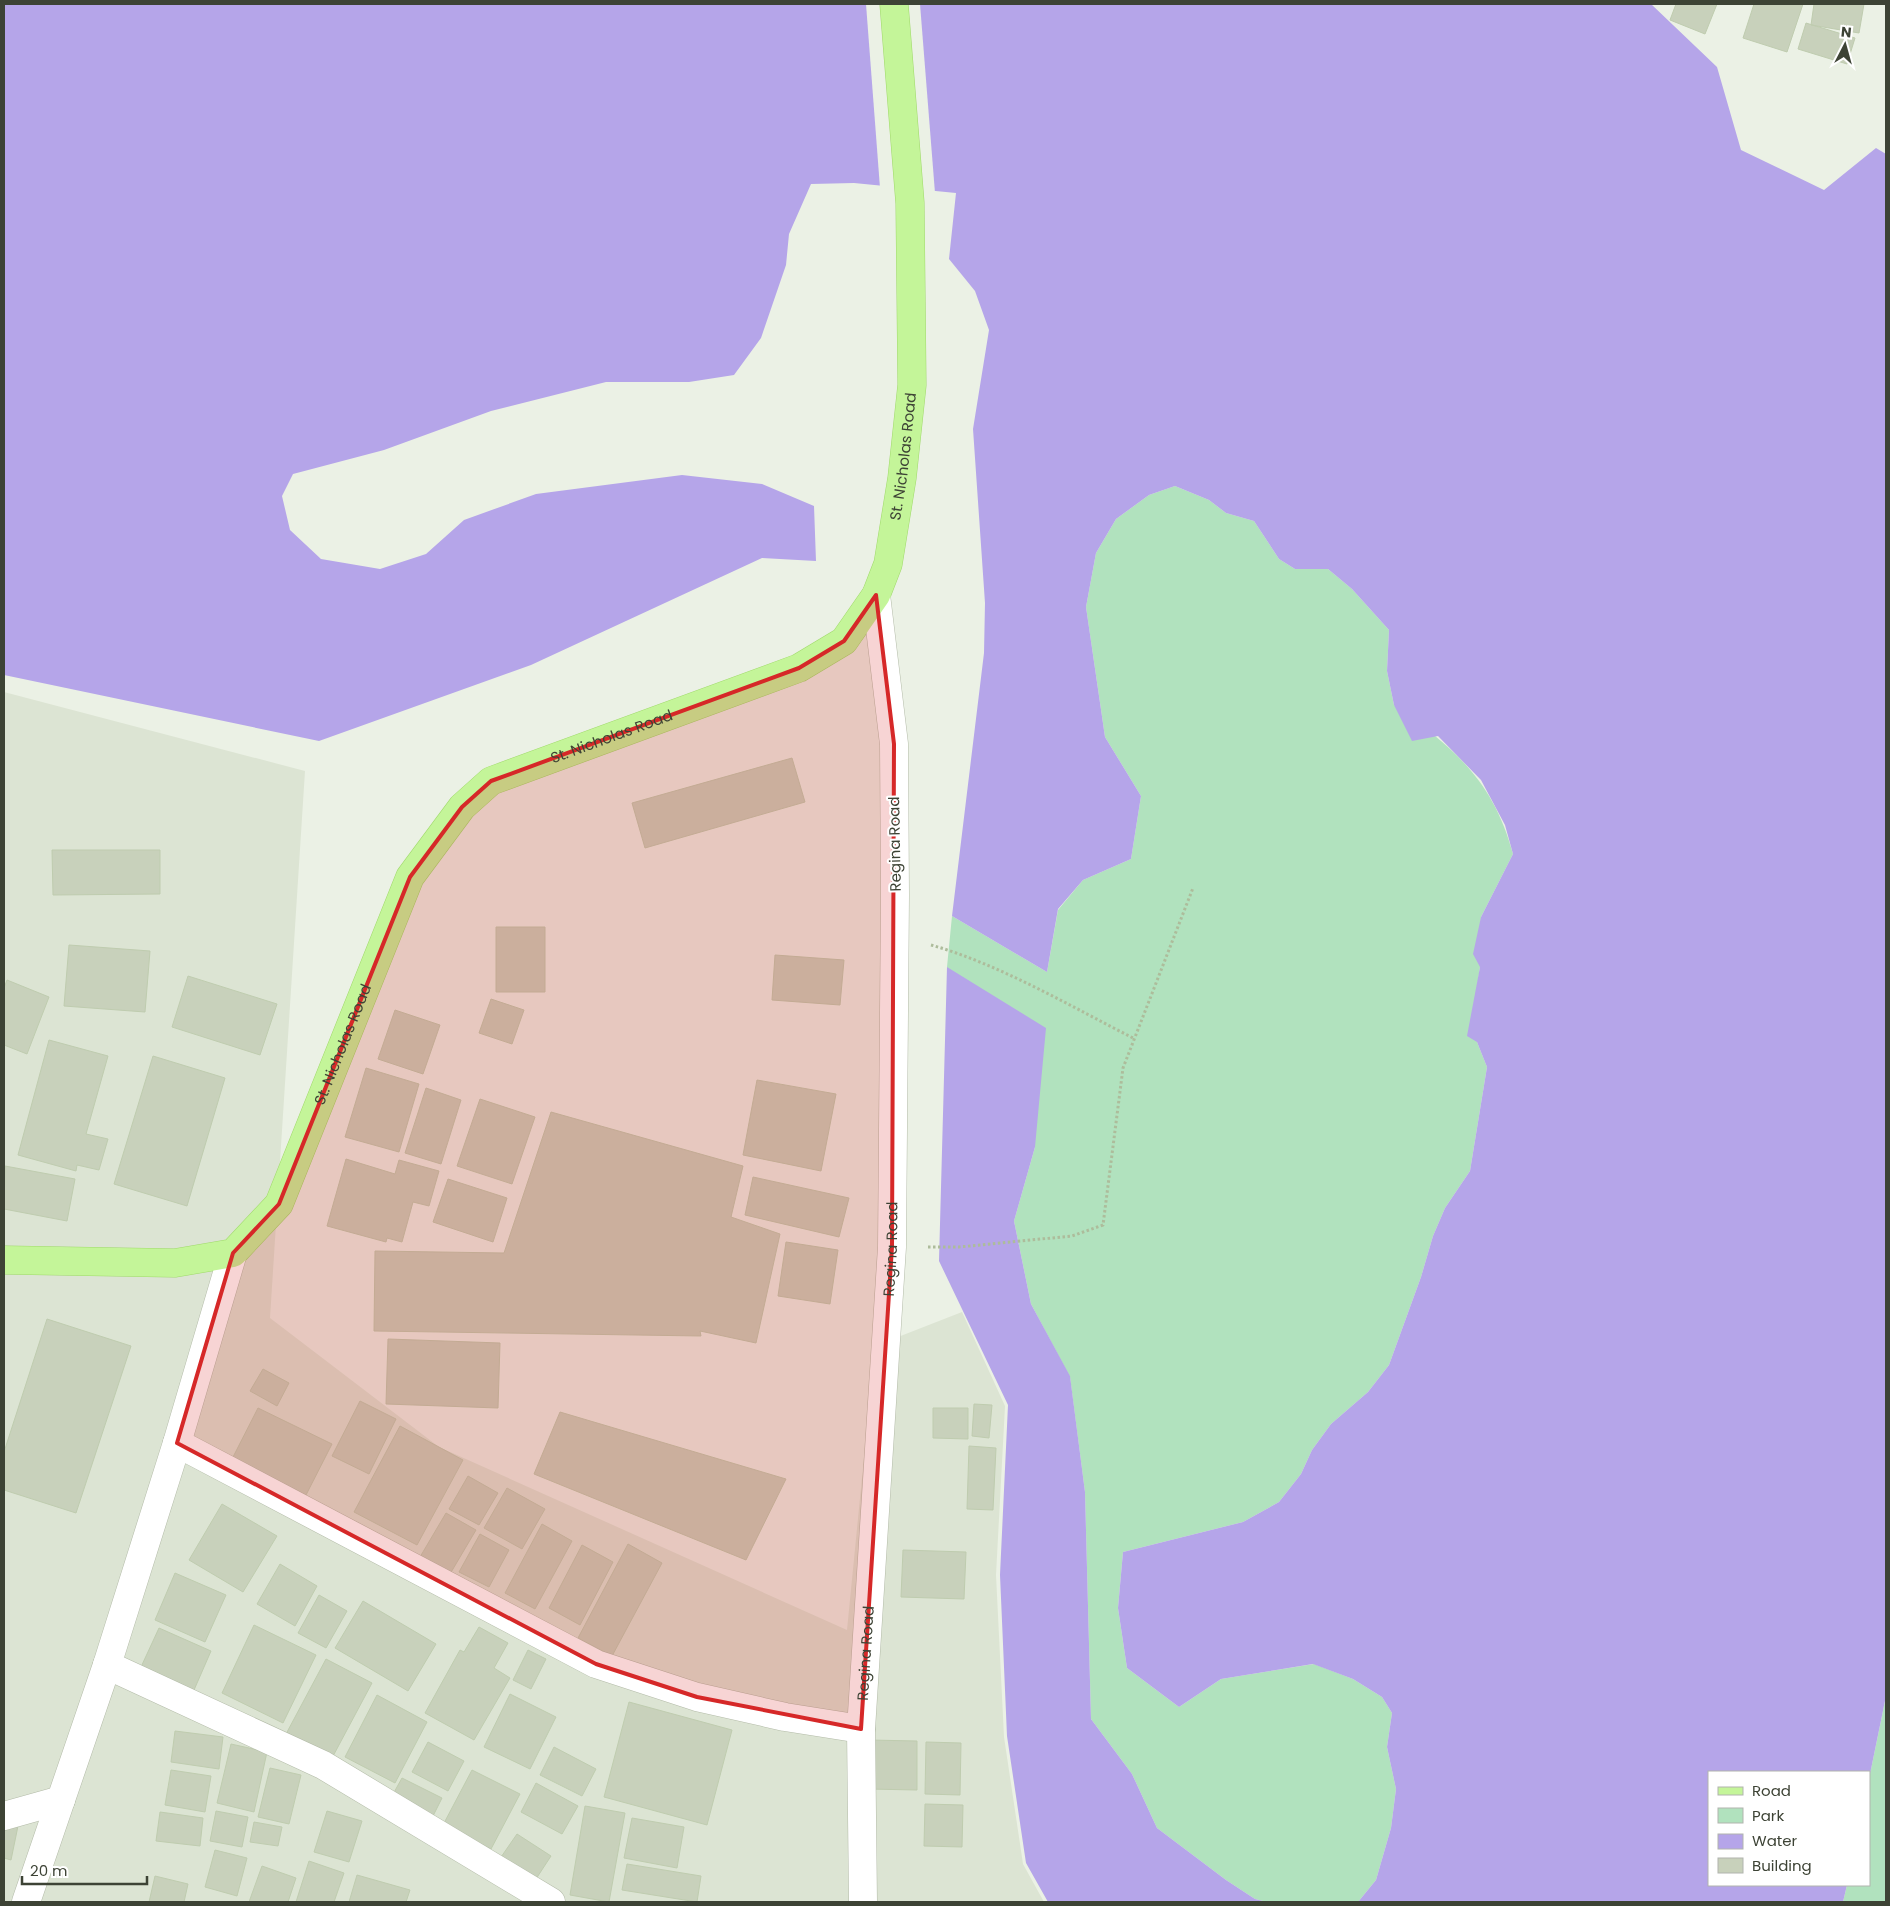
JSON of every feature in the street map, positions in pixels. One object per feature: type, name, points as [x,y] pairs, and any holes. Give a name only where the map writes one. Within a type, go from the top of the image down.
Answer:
[{"type":"main road","name":"St. Nicholas Road","points":[[233,1253],[279,1204],[410,877],[462,807],[491,780],[799,668],[844,641],[876,595],[888,564],[902,478],[912,385],[910,203],[894,4]]},
{"type":"main road","points":[[4,1260],[175,1263],[233,1253]]},
{"type":"street","name":"Regina Road","points":[[863,1902],[861,1729],[892,1248],[895,935],[894,744],[876,595]]},
{"type":"street","points":[[26,1902],[107,1665],[177,1443],[233,1253]]},
{"type":"street","points":[[177,1443],[596,1664],[697,1697],[785,1717],[861,1729]]},
{"type":"street","points":[[107,1665],[323,1765],[551,1902]]},
{"type":"street","points":[[4,1816],[61,1800]]},
{"type":"path","points":[[959,1248],[1072,1236],[1103,1224],[1123,1068],[1193,888]]},
{"type":"path","points":[[895,935],[948,950],[1029,985],[1135,1039]]},
{"type":"highlighted area","points":[[876,595],[894,744],[892,1247],[861,1729],[697,1697],[596,1664],[177,1443],[233,1253],[279,1204],[410,877],[462,807],[491,781],[799,668],[844,641]]},
{"type":"shaded area","points":[[4,692],[305,771],[270,1318],[439,1447],[847,1630],[875,1346],[962,1312],[1005,1406],[996,1575],[1004,1737],[1023,1864],[1044,1902],[4,1902]]},
{"type":"green space","points":[[1175,486],[1209,500],[1226,513],[1254,521],[1279,559],[1295,569],[1328,569],[1352,589],[1389,630],[1387,671],[1394,705],[1435,736],[1468,768],[1494,806],[1505,828],[1513,854],[1481,917],[1480,967],[1475,1001],[1477,1042],[1487,1067],[1470,1171],[1445,1208],[1433,1236],[1421,1277],[1389,1365],[1368,1392],[1331,1424],[1312,1450],[1301,1474],[1279,1502],[1243,1522],[1123,1552],[1118,1608],[1127,1668],[1179,1707],[1221,1679],[1314,1664],[1353,1679],[1382,1697],[1392,1713],[1387,1747],[1396,1789],[1391,1828],[1376,1880],[1358,1902],[1267,1902],[1255,1899],[1226,1880],[1157,1828],[1132,1774],[1091,1719],[1085,1492],[1070,1377],[1031,1304],[1014,1221],[1035,1147],[947,967],[952,916],[1047,972],[1058,910],[1083,880],[1131,859],[1141,796],[1105,737],[1086,607],[1096,553],[1116,519],[1149,495]]},
{"type":"green space","points":[[1886,1696],[1886,1902],[1843,1902],[1847,1886],[1870,1886],[1870,1774]]},
{"type":"water","points":[[4,4],[1651,4],[1717,67],[1741,150],[1824,190],[1876,148],[1886,154],[1886,1696],[1870,1774],[1870,1771],[1708,1771],[1708,1886],[1847,1886],[1843,1902],[1358,1902],[1376,1880],[1391,1828],[1396,1789],[1387,1747],[1392,1713],[1382,1697],[1353,1679],[1313,1664],[1221,1679],[1179,1707],[1127,1668],[1118,1608],[1123,1552],[1243,1522],[1279,1502],[1301,1474],[1312,1450],[1331,1424],[1368,1392],[1389,1365],[1421,1277],[1433,1236],[1445,1208],[1470,1171],[1487,1067],[1477,1042],[1467,1036],[1480,967],[1473,954],[1481,917],[1513,854],[1505,825],[1481,780],[1438,736],[1412,741],[1394,705],[1387,671],[1389,630],[1352,589],[1328,569],[1295,569],[1279,559],[1254,521],[1226,513],[1209,500],[1175,486],[1149,495],[1116,519],[1096,553],[1086,607],[1105,737],[1141,796],[1131,859],[1083,880],[1058,909],[1047,972],[952,916],[984,653],[985,603],[973,429],[989,330],[975,291],[949,259],[956,193],[854,183],[811,184],[789,234],[786,265],[761,338],[734,375],[689,382],[606,382],[491,411],[384,450],[293,474],[282,496],[290,530],[321,559],[380,569],[426,554],[464,520],[536,494],[682,475],[762,484],[814,506],[816,561],[762,558],[531,665],[319,741],[4,675]]},
{"type":"water","points":[[947,967],[1046,1028],[1035,1147],[1014,1221],[1031,1304],[1070,1376],[1085,1492],[1091,1719],[1132,1774],[1157,1828],[1226,1880],[1255,1899],[1267,1902],[1048,1902],[1026,1863],[1007,1736],[1000,1575],[1008,1405],[939,1261]]},
{"type":"pier","points":[[866,4],[920,4],[935,193],[880,188]]},
{"type":"building","points":[[1676,4],[1717,4],[1705,34],[1670,20]]},
{"type":"building","points":[[1754,4],[1803,4],[1787,52],[1743,38]]},
{"type":"building","points":[[1814,4],[1864,4],[1859,33],[1811,25]]},
{"type":"building","points":[[1806,23],[1855,38],[1847,64],[1798,49]]},
{"type":"building","points":[[792,758],[805,802],[645,848],[632,803]]},
{"type":"building","points":[[52,850],[160,850],[160,894],[53,895]]},
{"type":"building","points":[[496,927],[545,927],[545,992],[496,992]]},
{"type":"building","points":[[69,945],[150,951],[145,1012],[64,1006]]},
{"type":"building","points":[[775,955],[844,960],[840,1005],[772,1000]]},
{"type":"building","points":[[188,976],[277,1004],[260,1055],[172,1027]]},
{"type":"building","points":[[7,980],[49,997],[27,1054],[4,1045],[4,988]]},
{"type":"building","points":[[491,999],[524,1010],[512,1044],[479,1033]]},
{"type":"building","points":[[395,1010],[440,1025],[423,1074],[378,1059]]},
{"type":"building","points":[[49,1040],[108,1056],[86,1134],[108,1139],[99,1170],[77,1165],[76,1171],[18,1155]]},
{"type":"building","points":[[153,1056],[225,1078],[187,1206],[114,1184]]},
{"type":"building","points":[[366,1068],[419,1084],[399,1152],[345,1137]]},
{"type":"building","points":[[757,1080],[836,1094],[821,1171],[743,1155]]},
{"type":"building","points":[[426,1088],[461,1100],[441,1164],[405,1153]]},
{"type":"building","points":[[480,1099],[535,1117],[512,1184],[457,1166]]},
{"type":"building","points":[[551,1112],[743,1166],[731,1217],[780,1234],[756,1343],[700,1331],[701,1336],[374,1331],[375,1251],[504,1253]]},
{"type":"building","points":[[346,1159],[395,1174],[399,1160],[439,1171],[429,1206],[413,1202],[402,1242],[387,1238],[386,1242],[327,1226]]},
{"type":"building","points":[[5,1166],[75,1179],[67,1221],[4,1209]]},
{"type":"building","points":[[753,1177],[849,1198],[839,1237],[745,1215]]},
{"type":"building","points":[[448,1179],[507,1198],[493,1242],[433,1222]]},
{"type":"building","points":[[786,1242],[838,1250],[830,1304],[778,1296]]},
{"type":"building","points":[[47,1319],[131,1346],[76,1513],[4,1490],[4,1452]]},
{"type":"building","points":[[388,1339],[500,1343],[498,1408],[386,1404]]},
{"type":"building","points":[[263,1369],[289,1383],[277,1406],[250,1391]]},
{"type":"building","points":[[360,1401],[396,1419],[369,1474],[332,1456]]},
{"type":"building","points":[[974,1404],[992,1405],[989,1438],[972,1436]]},
{"type":"building","points":[[258,1408],[332,1444],[306,1495],[232,1459]]},
{"type":"building","points":[[933,1408],[968,1408],[968,1439],[933,1438]]},
{"type":"building","points":[[560,1412],[786,1479],[746,1560],[534,1474]]},
{"type":"building","points":[[400,1426],[463,1460],[417,1545],[354,1512]]},
{"type":"building","points":[[969,1446],[996,1448],[993,1510],[967,1509]]},
{"type":"building","points":[[468,1476],[498,1493],[479,1525],[449,1509]]},
{"type":"building","points":[[507,1488],[545,1509],[522,1549],[484,1528]]},
{"type":"building","points":[[222,1504],[277,1536],[243,1592],[189,1560]]},
{"type":"building","points":[[446,1513],[476,1530],[450,1574],[420,1557]]},
{"type":"building","points":[[542,1524],[572,1541],[535,1609],[505,1593]]},
{"type":"building","points":[[480,1534],[509,1550],[489,1587],[459,1572]]},
{"type":"building","points":[[628,1544],[662,1563],[612,1656],[578,1638]]},
{"type":"building","points":[[582,1545],[613,1562],[580,1625],[549,1608]]},
{"type":"building","points":[[903,1550],[966,1552],[964,1599],[901,1597]]},
{"type":"building","points":[[280,1564],[317,1586],[295,1626],[257,1604]]},
{"type":"building","points":[[175,1573],[226,1595],[205,1642],[155,1620]]},
{"type":"building","points":[[319,1595],[347,1611],[326,1648],[298,1633]]},
{"type":"building","points":[[363,1601],[436,1644],[408,1691],[335,1648]]},
{"type":"building","points":[[254,1625],[316,1655],[283,1723],[222,1693]]},
{"type":"building","points":[[479,1627],[508,1643],[494,1668],[510,1678],[474,1740],[425,1713],[460,1650],[464,1652]]},
{"type":"building","points":[[159,1628],[211,1651],[194,1690],[141,1667]]},
{"type":"building","points":[[528,1650],[546,1659],[531,1689],[513,1680]]},
{"type":"building","points":[[326,1659],[372,1683],[332,1758],[286,1734]]},
{"type":"building","points":[[510,1694],[556,1717],[530,1769],[484,1747]]},
{"type":"building","points":[[377,1695],[427,1722],[395,1783],[345,1757]]},
{"type":"building","points":[[629,1702],[732,1730],[707,1825],[604,1797]]},
{"type":"building","points":[[175,1731],[223,1737],[219,1769],[171,1762]]},
{"type":"building","points":[[869,1740],[917,1741],[917,1790],[868,1789]]},
{"type":"building","points":[[428,1742],[464,1761],[448,1791],[412,1772]]},
{"type":"building","points":[[926,1742],[961,1743],[960,1795],[925,1794]]},
{"type":"building","points":[[231,1744],[267,1752],[254,1812],[217,1803]]},
{"type":"building","points":[[554,1747],[596,1769],[582,1796],[540,1775]]},
{"type":"building","points":[[270,1768],[301,1775],[289,1824],[258,1817]]},
{"type":"building","points":[[171,1770],[211,1776],[205,1812],[165,1805]]},
{"type":"building","points":[[472,1770],[520,1794],[491,1849],[443,1825]]},
{"type":"building","points":[[402,1778],[442,1798],[433,1816],[392,1796]]},
{"type":"building","points":[[536,1783],[578,1806],[562,1834],[521,1812]]},
{"type":"building","points":[[925,1804],[963,1805],[962,1847],[924,1846]]},
{"type":"building","points":[[585,1806],[625,1813],[609,1902],[570,1895]]},
{"type":"building","points":[[216,1811],[248,1817],[242,1847],[210,1841]]},
{"type":"building","points":[[327,1811],[362,1821],[349,1862],[314,1852]]},
{"type":"building","points":[[160,1812],[203,1818],[200,1846],[156,1841]]},
{"type":"building","points":[[632,1818],[684,1827],[677,1868],[624,1858]]},
{"type":"building","points":[[254,1822],[282,1827],[278,1846],[250,1842]]},
{"type":"building","points":[[4,1823],[18,1826],[11,1860],[4,1858]]},
{"type":"building","points":[[517,1834],[551,1856],[534,1882],[499,1860]]},
{"type":"building","points":[[215,1850],[247,1858],[237,1896],[205,1887]]},
{"type":"building","points":[[309,1861],[344,1873],[334,1902],[296,1902]]},
{"type":"building","points":[[627,1864],[701,1876],[697,1902],[622,1890]]},
{"type":"building","points":[[262,1866],[296,1878],[288,1902],[249,1902]]},
{"type":"building","points":[[357,1875],[410,1890],[406,1902],[349,1902]]},
{"type":"building","points":[[155,1876],[188,1884],[184,1902],[149,1902]]}]
